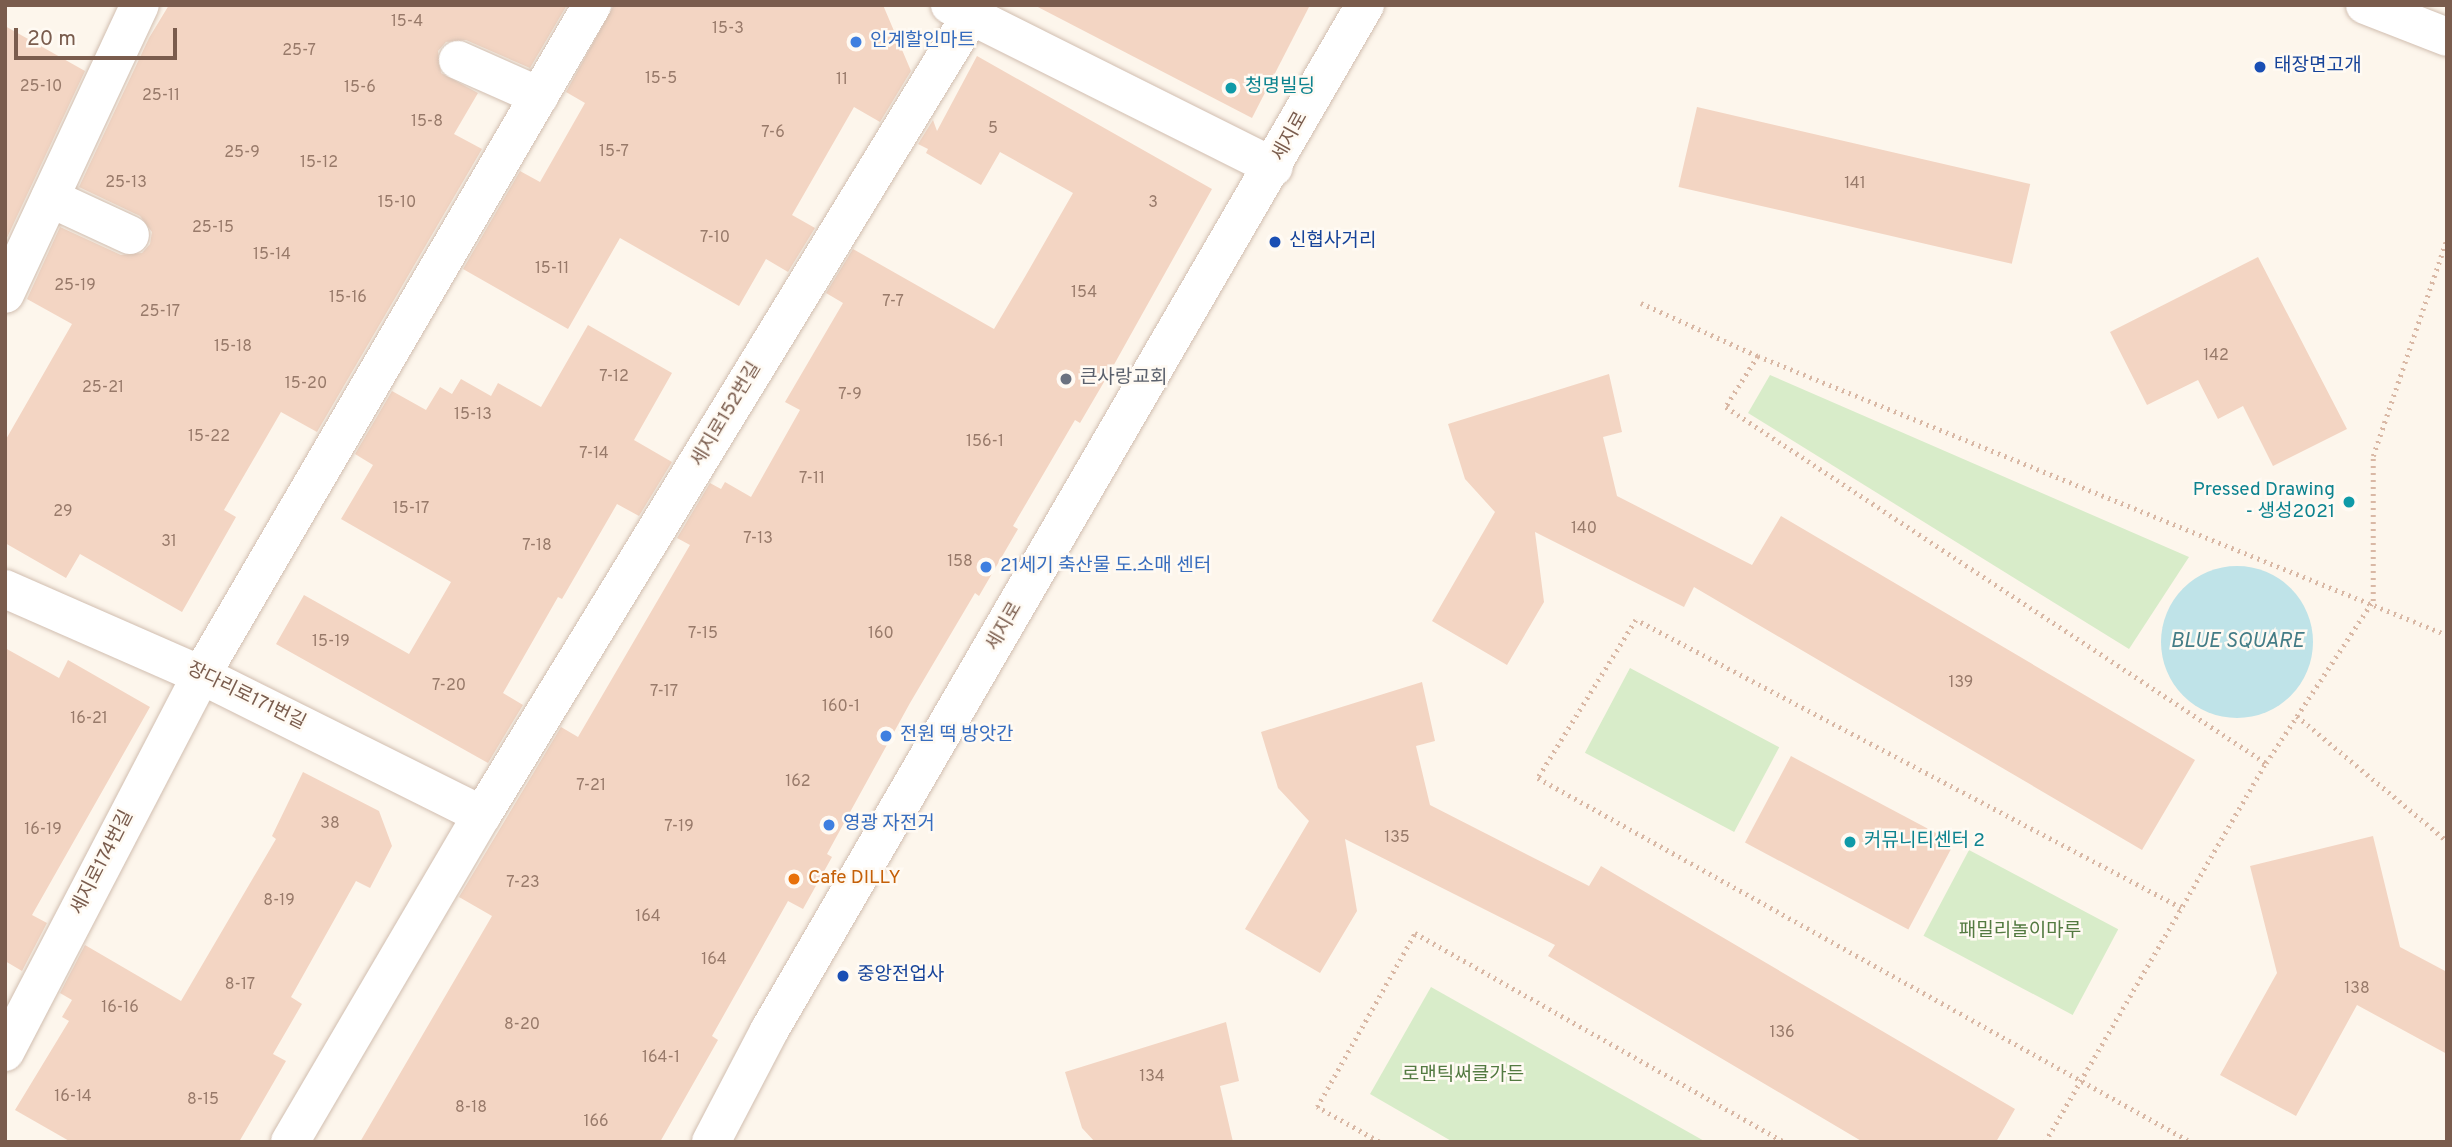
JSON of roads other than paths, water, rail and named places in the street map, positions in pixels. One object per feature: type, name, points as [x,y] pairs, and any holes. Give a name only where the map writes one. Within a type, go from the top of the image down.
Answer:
[{"type":"street","points":[[5,294],[140,5]]},
{"type":"street","points":[[201,675],[592,5]]},
{"type":"street","name":"세지로","points":[[712,1142],[769,1031],[1274,167],[1365,5]]},
{"type":"street","points":[[2365,5],[2447,37]]},
{"type":"street","name":"세지로152번길","points":[[482,815],[961,10],[1274,167]]},
{"type":"street","points":[[458,60],[539,96]]},
{"type":"street","points":[[50,198],[130,235]]},
{"type":"street","name":"장다리로171번길","points":[[5,589],[201,675],[482,815]]},
{"type":"street","name":"세지로174번길","points":[[5,1052],[201,675]]},
{"type":"street","points":[[290,1142],[482,815]]},
{"type":"water","name":"BLUE SQUARE","points":[[2237,566],[2266,572],[2291,588],[2307,613],[2313,642],[2307,671],[2291,696],[2266,712],[2237,718],[2208,712],[2183,696],[2167,671],[2161,642],[2167,613],[2183,588],[2208,572]]},
{"type":"place","name":"인계할인마트","points":[[856,42]]},
{"type":"place","name":"태장면고개","points":[[2260,67]]},
{"type":"place","name":"청명빌딩","points":[[1231,88]]},
{"type":"place","name":"신협사거리","points":[[1275,242]]},
{"type":"place","name":"큰사랑교회","points":[[1066,379]]},
{"type":"place","name":"Pressed Drawing - 생성2021","points":[[2349,502]]},
{"type":"place","name":"21세기 축산물 도.소매 센터","points":[[986,567]]},
{"type":"place","name":"전원 떡 방앗간","points":[[886,736]]},
{"type":"place","name":"영광 자전거","points":[[829,825]]},
{"type":"place","name":"커뮤니티센터 2","points":[[1850,842]]},
{"type":"place","name":"Cafe DILLY","points":[[794,879]]},
{"type":"place","name":"중앙전업사","points":[[843,976]]},
{"type":"park label","name":"패밀리놀이마루","points":[[2020,932]]},
{"type":"park label","name":"로맨틱써클가든","points":[[1463,1076]]}]
